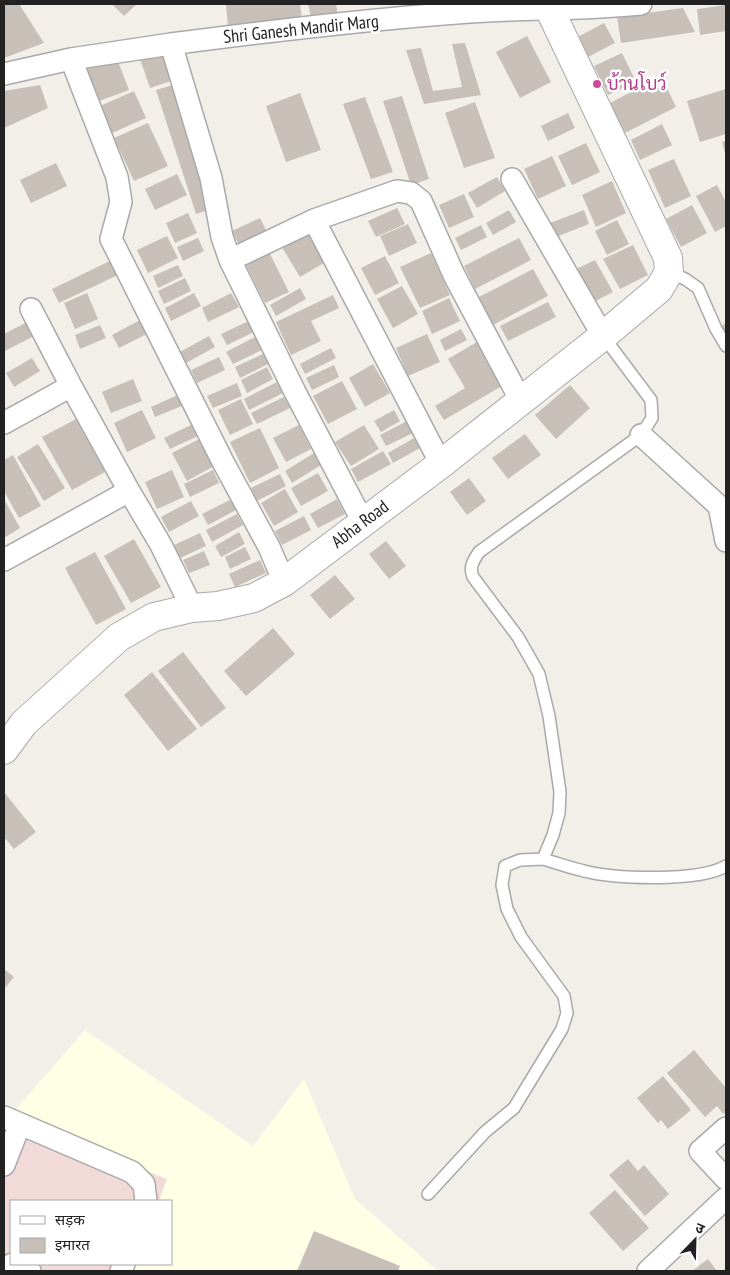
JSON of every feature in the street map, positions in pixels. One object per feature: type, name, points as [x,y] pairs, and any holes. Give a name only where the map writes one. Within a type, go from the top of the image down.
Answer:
[{"type":"street","name":"Shri Ganesh Mandir Marg","points":[[71,59],[312,26],[548,6],[600,8],[641,4]]},
{"type":"street","points":[[548,6],[668,258],[669,272]]},
{"type":"street","points":[[171,44],[211,178],[222,237],[230,260],[295,392],[363,522]]},
{"type":"street","points":[[4,74],[71,59],[117,177],[121,202],[111,239],[222,460],[269,546],[284,582]]},
{"type":"street","points":[[512,179],[603,336]]},
{"type":"street","points":[[230,260],[314,220],[397,191],[411,193],[421,202],[454,275],[521,401]]},
{"type":"street","points":[[314,220],[441,464]]},
{"type":"street","name":"Abha Road","points":[[4,750],[14,726],[119,637],[154,617],[192,608],[218,606],[254,598],[284,582],[441,464],[603,336],[659,289],[669,272]]},
{"type":"street","points":[[31,309],[71,386],[161,545],[192,608]]},
{"type":"street","points":[[4,423],[71,386]]},
{"type":"street","points":[[641,435],[719,506],[726,541]]},
{"type":"street","points":[[4,560],[129,491]]},
{"type":"street","points":[[4,1166],[12,1121],[132,1172],[144,1184],[146,1200]]},
{"type":"street","points":[[726,1128],[700,1151],[726,1179]]},
{"type":"street","points":[[648,1271],[726,1198]]},
{"type":"street","points":[[15,1265],[30,1271]]},
{"type":"lane","points":[[669,272],[685,278],[698,288],[716,329],[726,346]]},
{"type":"lane","points":[[543,859],[559,814],[560,792],[549,716],[539,674],[518,638],[473,577],[470,569],[479,552],[641,435],[652,418],[651,400],[603,336]]},
{"type":"lane","points":[[428,1194],[485,1132],[514,1108],[562,1029],[566,1013],[564,996],[521,937],[507,909],[502,885],[505,866],[520,860],[543,859],[586,872],[638,878],[688,877],[726,866]]},
{"type":"shaded area","points":[[85,1030],[253,1146],[304,1079],[355,1199],[438,1271],[133,1271],[136,1265],[172,1265],[172,1200],[159,1200],[167,1179],[10,1116]]},
{"type":"shaded area","points":[[4,1112],[167,1179],[159,1200],[10,1200],[10,1265],[136,1265],[133,1271],[9,1271],[4,1269]]},
{"type":"building","points":[[4,4],[19,4],[44,43],[4,58]]},
{"type":"building","points":[[112,4],[137,4],[124,16]]},
{"type":"building","points":[[226,4],[300,4],[302,19],[228,27]]},
{"type":"building","points":[[308,4],[336,4],[338,17],[312,22]]},
{"type":"building","points":[[726,5],[726,31],[700,35],[697,9]]},
{"type":"building","points":[[683,8],[695,32],[621,43],[617,17]]},
{"type":"building","points":[[604,23],[615,43],[586,58],[576,38]]},
{"type":"building","points":[[527,36],[551,82],[520,98],[496,52]]},
{"type":"building","points":[[465,43],[481,95],[424,104],[406,50],[421,48],[433,91],[462,87],[452,44]]},
{"type":"building","points":[[164,51],[174,80],[150,88],[140,59]]},
{"type":"building","points":[[622,53],[636,82],[608,95],[594,66]]},
{"type":"building","points":[[116,56],[129,90],[91,104],[78,70]]},
{"type":"building","points":[[654,80],[658,88],[665,84],[676,107],[625,133],[610,103]]},
{"type":"building","points":[[176,84],[215,208],[196,214],[156,90]]},
{"type":"building","points":[[40,85],[48,108],[4,128],[4,91]]},
{"type":"building","points":[[726,89],[726,134],[700,142],[687,101]]},
{"type":"building","points":[[134,91],[146,118],[112,133],[100,106]]},
{"type":"building","points":[[300,93],[321,150],[286,162],[266,106]]},
{"type":"building","points":[[402,96],[429,179],[411,185],[383,101]]},
{"type":"building","points":[[365,97],[393,172],[371,179],[343,104]]},
{"type":"building","points":[[475,102],[495,158],[464,168],[445,113]]},
{"type":"building","points":[[568,113],[575,128],[548,141],[541,126]]},
{"type":"building","points":[[148,123],[168,166],[134,181],[114,138]]},
{"type":"building","points":[[662,124],[672,145],[640,160],[631,140]]},
{"type":"building","points":[[726,141],[726,156],[722,142]]},
{"type":"building","points":[[586,143],[600,172],[572,185],[558,156]]},
{"type":"building","points":[[552,156],[566,186],[538,199],[524,169]]},
{"type":"building","points":[[674,159],[691,196],[665,208],[648,170]]},
{"type":"building","points":[[56,163],[67,186],[31,203],[20,180]]},
{"type":"building","points":[[177,174],[187,195],[155,210],[145,189]]},
{"type":"building","points":[[497,177],[505,191],[477,208],[468,193]]},
{"type":"building","points":[[612,181],[626,213],[596,227],[582,195]]},
{"type":"building","points":[[717,185],[726,202],[726,226],[715,232],[696,196]]},
{"type":"building","points":[[464,194],[474,217],[449,228],[439,205]]},
{"type":"building","points":[[692,205],[707,233],[681,247],[666,219]]},
{"type":"building","points":[[397,208],[405,224],[376,237],[368,221]]},
{"type":"building","points":[[509,210],[516,222],[493,235],[486,223]]},
{"type":"building","points":[[584,210],[589,224],[556,237],[550,223]]},
{"type":"building","points":[[188,213],[197,233],[175,243],[166,223]]},
{"type":"building","points":[[260,218],[267,232],[239,245],[232,231]]},
{"type":"building","points":[[617,220],[629,244],[607,255],[595,231]]},
{"type":"building","points":[[408,224],[417,243],[389,256],[380,236]]},
{"type":"building","points":[[481,225],[487,237],[461,250],[455,238]]},
{"type":"building","points":[[305,229],[324,263],[300,277],[280,244]]},
{"type":"building","points":[[167,236],[178,258],[148,273],[137,250]]},
{"type":"building","points":[[198,238],[204,251],[183,261],[177,247]]},
{"type":"building","points":[[519,238],[531,260],[475,289],[464,266]]},
{"type":"building","points":[[633,245],[648,275],[620,289],[603,259]]},
{"type":"building","points":[[269,252],[289,292],[265,303],[245,263]]},
{"type":"building","points":[[431,253],[450,295],[420,308],[400,267]]},
{"type":"building","points":[[385,256],[399,283],[375,295],[361,268]]},
{"type":"building","points":[[114,259],[122,273],[59,303],[52,289]]},
{"type":"building","points":[[595,260],[613,292],[586,306],[568,273]]},
{"type":"building","points":[[178,265],[183,276],[158,288],[153,276]]},
{"type":"building","points":[[533,269],[548,296],[493,325],[479,297]]},
{"type":"building","points":[[185,278],[191,291],[164,304],[158,291]]},
{"type":"building","points":[[402,286],[418,314],[393,328],[377,299]]},
{"type":"building","points":[[300,288],[306,299],[276,316],[270,305]]},
{"type":"building","points":[[87,293],[98,319],[75,329],[64,303]]},
{"type":"building","points":[[194,293],[201,306],[171,321],[165,308]]},
{"type":"building","points":[[231,293],[239,307],[208,322],[202,308]]},
{"type":"building","points":[[333,295],[339,308],[311,321],[321,341],[291,355],[276,322]]},
{"type":"building","points":[[449,298],[460,321],[432,334],[422,311]]},
{"type":"building","points":[[548,302],[556,317],[508,341],[500,326]]},
{"type":"building","points":[[140,320],[147,334],[119,348],[112,335]]},
{"type":"building","points":[[251,320],[256,331],[227,345],[221,334]]},
{"type":"building","points":[[27,322],[34,336],[5,351],[4,334]]},
{"type":"building","points":[[726,323],[726,334],[721,326]]},
{"type":"building","points":[[100,325],[106,338],[80,349],[75,335]]},
{"type":"building","points":[[461,329],[467,340],[445,351],[440,340]]},
{"type":"building","points":[[427,334],[440,362],[408,376],[396,348]]},
{"type":"building","points":[[209,336],[215,347],[186,363],[180,352]]},
{"type":"building","points":[[255,337],[262,350],[233,364],[226,352]]},
{"type":"building","points":[[477,342],[502,386],[444,420],[435,406],[465,388],[448,359]]},
{"type":"building","points":[[331,348],[336,358],[305,374],[300,364]]},
{"type":"building","points":[[265,353],[270,363],[240,378],[235,367]]},
{"type":"building","points":[[219,357],[225,370],[197,383],[191,370]]},
{"type":"building","points":[[32,358],[40,371],[14,387],[6,373]]},
{"type":"building","points":[[373,364],[390,393],[365,407],[349,378]]},
{"type":"building","points":[[334,365],[339,377],[312,390],[306,378]]},
{"type":"building","points":[[267,367],[273,379],[247,393],[241,380]]},
{"type":"building","points":[[133,379],[142,401],[111,413],[102,392]]},
{"type":"building","points":[[342,381],[357,409],[328,424],[313,396]]},
{"type":"building","points":[[277,382],[283,393],[249,410],[244,399]]},
{"type":"building","points":[[237,383],[242,396],[213,408],[207,396]]},
{"type":"building","points":[[570,385],[590,408],[556,439],[535,415]]},
{"type":"building","points":[[180,394],[184,405],[155,417],[151,407]]},
{"type":"building","points":[[284,397],[290,408],[257,424],[251,413]]},
{"type":"building","points":[[241,399],[253,424],[230,435],[218,410]]},
{"type":"building","points":[[142,410],[156,438],[127,452],[114,423]]},
{"type":"building","points":[[394,410],[400,421],[381,432],[374,421]]},
{"type":"building","points":[[76,419],[105,472],[72,490],[42,437]]},
{"type":"building","points":[[407,421],[413,433],[386,446],[380,435]]},
{"type":"building","points":[[193,424],[198,436],[170,449],[164,438]]},
{"type":"building","points":[[299,425],[311,449],[286,462],[273,438]]},
{"type":"building","points":[[364,425],[379,449],[351,466],[335,442]]},
{"type":"building","points":[[260,428],[279,468],[250,483],[230,442]]},
{"type":"building","points":[[525,434],[541,455],[508,479],[492,458]]},
{"type":"building","points":[[414,438],[420,448],[393,463],[388,453]]},
{"type":"building","points":[[199,439],[214,466],[187,481],[172,453]]},
{"type":"building","points":[[38,444],[65,488],[44,501],[17,457]]},
{"type":"building","points":[[383,451],[391,464],[358,482],[351,469]]},
{"type":"building","points":[[314,453],[321,465],[292,483],[285,471]]},
{"type":"building","points":[[13,455],[41,506],[19,518],[4,491],[4,460]]},
{"type":"building","points":[[172,470],[184,497],[157,509],[145,482]]},
{"type":"building","points":[[213,470],[219,483],[190,497],[184,484]]},
{"type":"building","points":[[318,473],[328,491],[301,506],[291,488]]},
{"type":"building","points":[[280,474],[286,486],[257,501],[251,488]]},
{"type":"building","points":[[469,478],[486,501],[467,515],[450,492]]},
{"type":"building","points":[[285,489],[298,512],[274,526],[261,503]]},
{"type":"building","points":[[4,499],[20,528],[4,538]]},
{"type":"building","points":[[337,499],[345,514],[318,528],[310,514]]},
{"type":"building","points":[[230,500],[236,510],[208,525],[202,514]]},
{"type":"building","points":[[191,501],[199,516],[169,532],[161,517]]},
{"type":"building","points":[[237,514],[243,525],[212,542],[206,530]]},
{"type":"building","points":[[304,516],[311,530],[282,545],[275,531]]},
{"type":"building","points":[[239,532],[245,544],[221,557],[215,546]]},
{"type":"building","points":[[200,533],[206,546],[180,558],[174,545]]},
{"type":"building","points":[[134,539],[161,587],[131,603],[104,556]]},
{"type":"building","points":[[386,541],[406,566],[389,579],[369,554]]},
{"type":"building","points":[[245,547],[251,559],[230,569],[225,557]]},
{"type":"building","points":[[204,551],[210,565],[189,573],[183,560]]},
{"type":"building","points":[[95,552],[126,609],[96,625],[65,568]]},
{"type":"building","points":[[260,560],[266,573],[235,587],[229,574]]},
{"type":"building","points":[[335,575],[355,599],[330,619],[310,595]]},
{"type":"building","points":[[273,628],[295,654],[246,696],[224,671]]},
{"type":"building","points":[[183,652],[226,708],[201,727],[158,671]]},
{"type":"building","points":[[152,672],[197,729],[168,751],[124,695]]},
{"type":"building","points":[[4,792],[36,832],[14,849],[4,837]]},
{"type":"building","points":[[4,969],[14,977],[4,989]]},
{"type":"building","points":[[694,1050],[726,1088],[726,1111],[723,1114],[717,1106],[705,1117],[667,1073]]},
{"type":"building","points":[[663,1076],[691,1110],[668,1129],[661,1120],[658,1123],[637,1098]]},
{"type":"building","points":[[628,1159],[638,1171],[644,1165],[669,1194],[645,1216],[609,1175]]},
{"type":"building","points":[[615,1190],[649,1228],[623,1251],[589,1213]]},
{"type":"building","points":[[314,1231],[400,1266],[398,1271],[297,1271]]},
{"type":"building","points":[[708,1259],[717,1271],[692,1271]]},
{"type":"place","name":"บ้านโบว์","points":[[597,84]]}]
